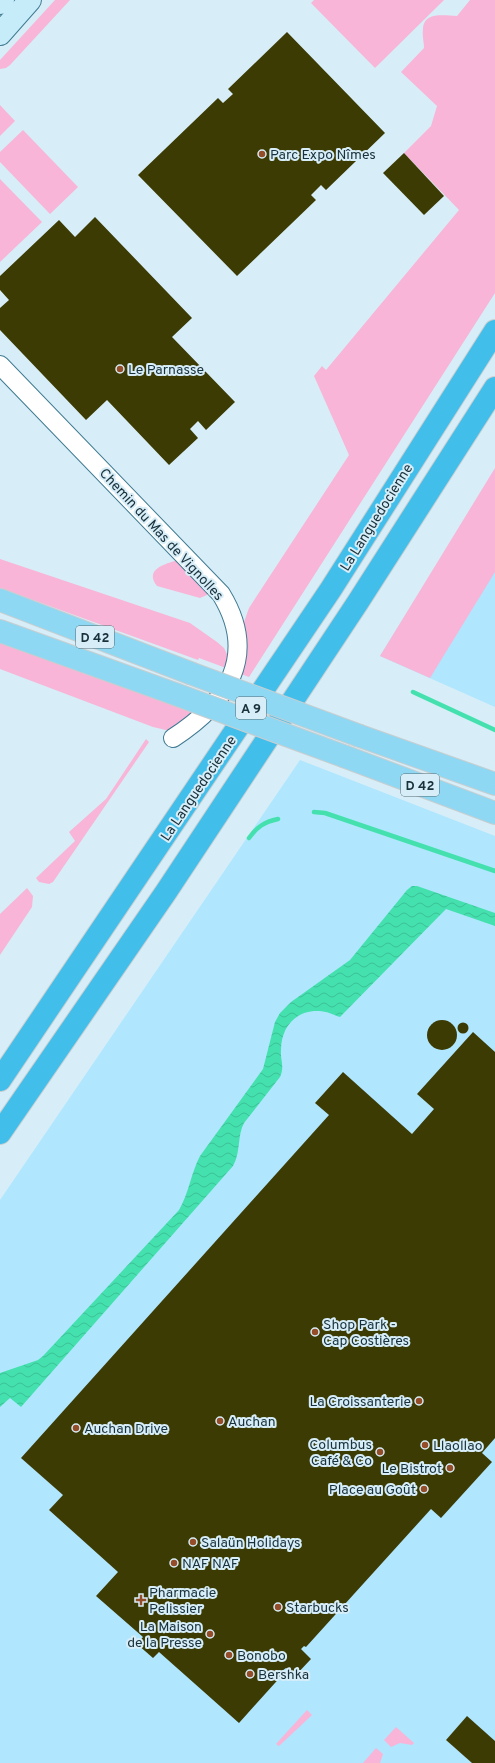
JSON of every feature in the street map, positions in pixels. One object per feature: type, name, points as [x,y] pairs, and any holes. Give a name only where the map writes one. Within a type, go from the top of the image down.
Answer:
[{"type":"highway","name":"La Languedocienne","points":[[0,1080],[331,589],[495,331]]},
{"type":"highway","name":"A 9","points":[[0,1133],[171,886],[353,609],[495,388]]},
{"type":"main road","name":"D 42","points":[[0,600],[190,673],[495,784]]},
{"type":"main road","name":"D 42","points":[[0,631],[175,694],[495,813]]},
{"type":"street","points":[[0,3],[3,0]]},
{"type":"street","points":[[0,34],[30,0]]},
{"type":"street","name":"Chemin du Mas de Vignolles","points":[[0,365],[221,594],[231,610],[236,632],[237,652],[235,670],[229,683],[220,696],[200,718],[173,738]]},
{"type":"shaded area","points":[[55,0],[70,0],[10,65],[6,68],[0,69],[0,60]]},
{"type":"shaded area","points":[[314,0],[444,0],[375,68],[311,3]]},
{"type":"shaded area","points":[[470,0],[495,0],[495,293],[249,677],[241,674],[243,625],[249,608],[349,455],[314,376],[322,366],[326,370],[459,210],[404,153],[431,126],[437,106],[401,72],[424,48],[423,29],[424,23],[427,19],[441,15],[457,16]]},
{"type":"shaded area","points":[[0,105],[15,121],[0,136]]},
{"type":"shaded area","points":[[23,130],[78,187],[50,214],[0,162],[0,152]]},
{"type":"shaded area","points":[[0,179],[42,222],[0,262]]},
{"type":"shaded area","points":[[495,468],[495,572],[430,678],[380,656]]},
{"type":"shaded area","points":[[495,471],[495,707],[380,656]]},
{"type":"shaded area","points":[[0,559],[190,623],[224,648],[229,658],[226,668],[199,658],[198,660],[0,588]]},
{"type":"shaded area","points":[[178,560],[208,592],[207,595],[200,598],[157,586],[153,575],[155,571],[167,563]]},
{"type":"shaded area","points":[[0,639],[192,712],[170,731],[153,727],[0,669]]},
{"type":"shaded area","points":[[146,739],[149,742],[53,882],[49,884],[39,882],[36,878],[75,841],[69,832],[106,799]]},
{"type":"shaded area","points":[[300,760],[495,836],[495,1763],[0,1763],[0,1200]]},
{"type":"shaded area","points":[[27,888],[33,896],[32,907],[0,955],[0,914]]},
{"type":"shaded area","points":[[307,1710],[312,1715],[279,1746],[276,1744]]},
{"type":"shaded area","points":[[396,1727],[414,1743],[412,1745],[400,1743],[391,1747],[384,1740]]},
{"type":"shaded area","points":[[376,1748],[383,1754],[380,1763],[363,1763]]},
{"type":"water","points":[[412,886],[417,886],[495,913],[495,926],[446,909],[340,1017],[324,1012],[311,1011],[303,1013],[291,1022],[287,1027],[282,1042],[282,1070],[280,1077],[244,1123],[240,1133],[237,1155],[233,1166],[21,1407],[10,1398],[0,1407],[0,1373],[38,1360],[43,1356],[179,1210],[200,1156],[263,1069],[275,1022],[280,1013],[291,1002],[350,960],[407,890]]},
{"type":"building","name":"Parc Expo Nîmes","points":[[287,32],[385,133],[326,190],[321,185],[311,195],[316,200],[237,276],[138,175],[218,98],[223,103],[233,94],[228,89]]},
{"type":"building","points":[[404,153],[444,196],[424,215],[383,173]]},
{"type":"building","name":"Le Parnasse","points":[[95,217],[192,318],[172,337],[235,402],[206,430],[198,421],[190,429],[198,438],[169,465],[107,400],[86,420],[0,330],[0,308],[9,300],[0,290],[0,276],[59,220],[75,237]]},
{"type":"building","points":[[442,1020],[453,1024],[457,1035],[453,1046],[442,1050],[431,1046],[427,1035],[431,1024]]},
{"type":"building","points":[[461,1023],[465,1023],[467,1024],[467,1032],[461,1033],[458,1030],[458,1026]]},
{"type":"building","name":"Shop Park - Cap Costières","points":[[473,1032],[495,1052],[495,1438],[482,1453],[492,1462],[441,1518],[431,1509],[306,1647],[304,1646],[301,1649],[311,1659],[295,1676],[286,1668],[282,1671],[284,1673],[239,1723],[159,1652],[153,1658],[137,1644],[143,1637],[96,1596],[118,1572],[49,1510],[63,1495],[21,1458],[329,1115],[315,1103],[343,1072],[412,1134],[434,1109],[417,1094]]},
{"type":"building","points":[[467,1716],[495,1741],[495,1763],[472,1763],[446,1740]]},
{"type":"waterway","points":[[413,692],[495,730]]},
{"type":"waterway","points":[[314,812],[325,813],[495,871]]},
{"type":"waterway","points":[[249,838],[261,826],[278,819]]},
{"type":"place","name":"Parc Expo Nîmes","points":[[262,154]]},
{"type":"place","name":"Le Parnasse","points":[[120,369]]},
{"type":"place","name":"Shop Park - Cap Costières","points":[[315,1332]]},
{"type":"place","name":"La Croissanterie","points":[[419,1401]]},
{"type":"place","name":"Auchan","points":[[220,1421]]},
{"type":"place","name":"Auchan Drive","points":[[76,1428]]},
{"type":"place","name":"Llaollao","points":[[425,1445]]},
{"type":"place","name":"Columbus Café & Co","points":[[380,1452]]},
{"type":"place","name":"Le Bistrot","points":[[450,1468]]},
{"type":"place","name":"Place au Goût","points":[[424,1489]]},
{"type":"place","name":"Salaün Holidays","points":[[193,1542]]},
{"type":"place","name":"NAF NAF","points":[[174,1563]]},
{"type":"place","name":"Pharmacie Pelissier","points":[[141,1600]]},
{"type":"place","name":"Starbucks","points":[[278,1607]]},
{"type":"place","name":"La Maison de la Presse","points":[[210,1634]]},
{"type":"place","name":"Bonobo","points":[[229,1655]]},
{"type":"place","name":"Bershka","points":[[250,1674]]}]
